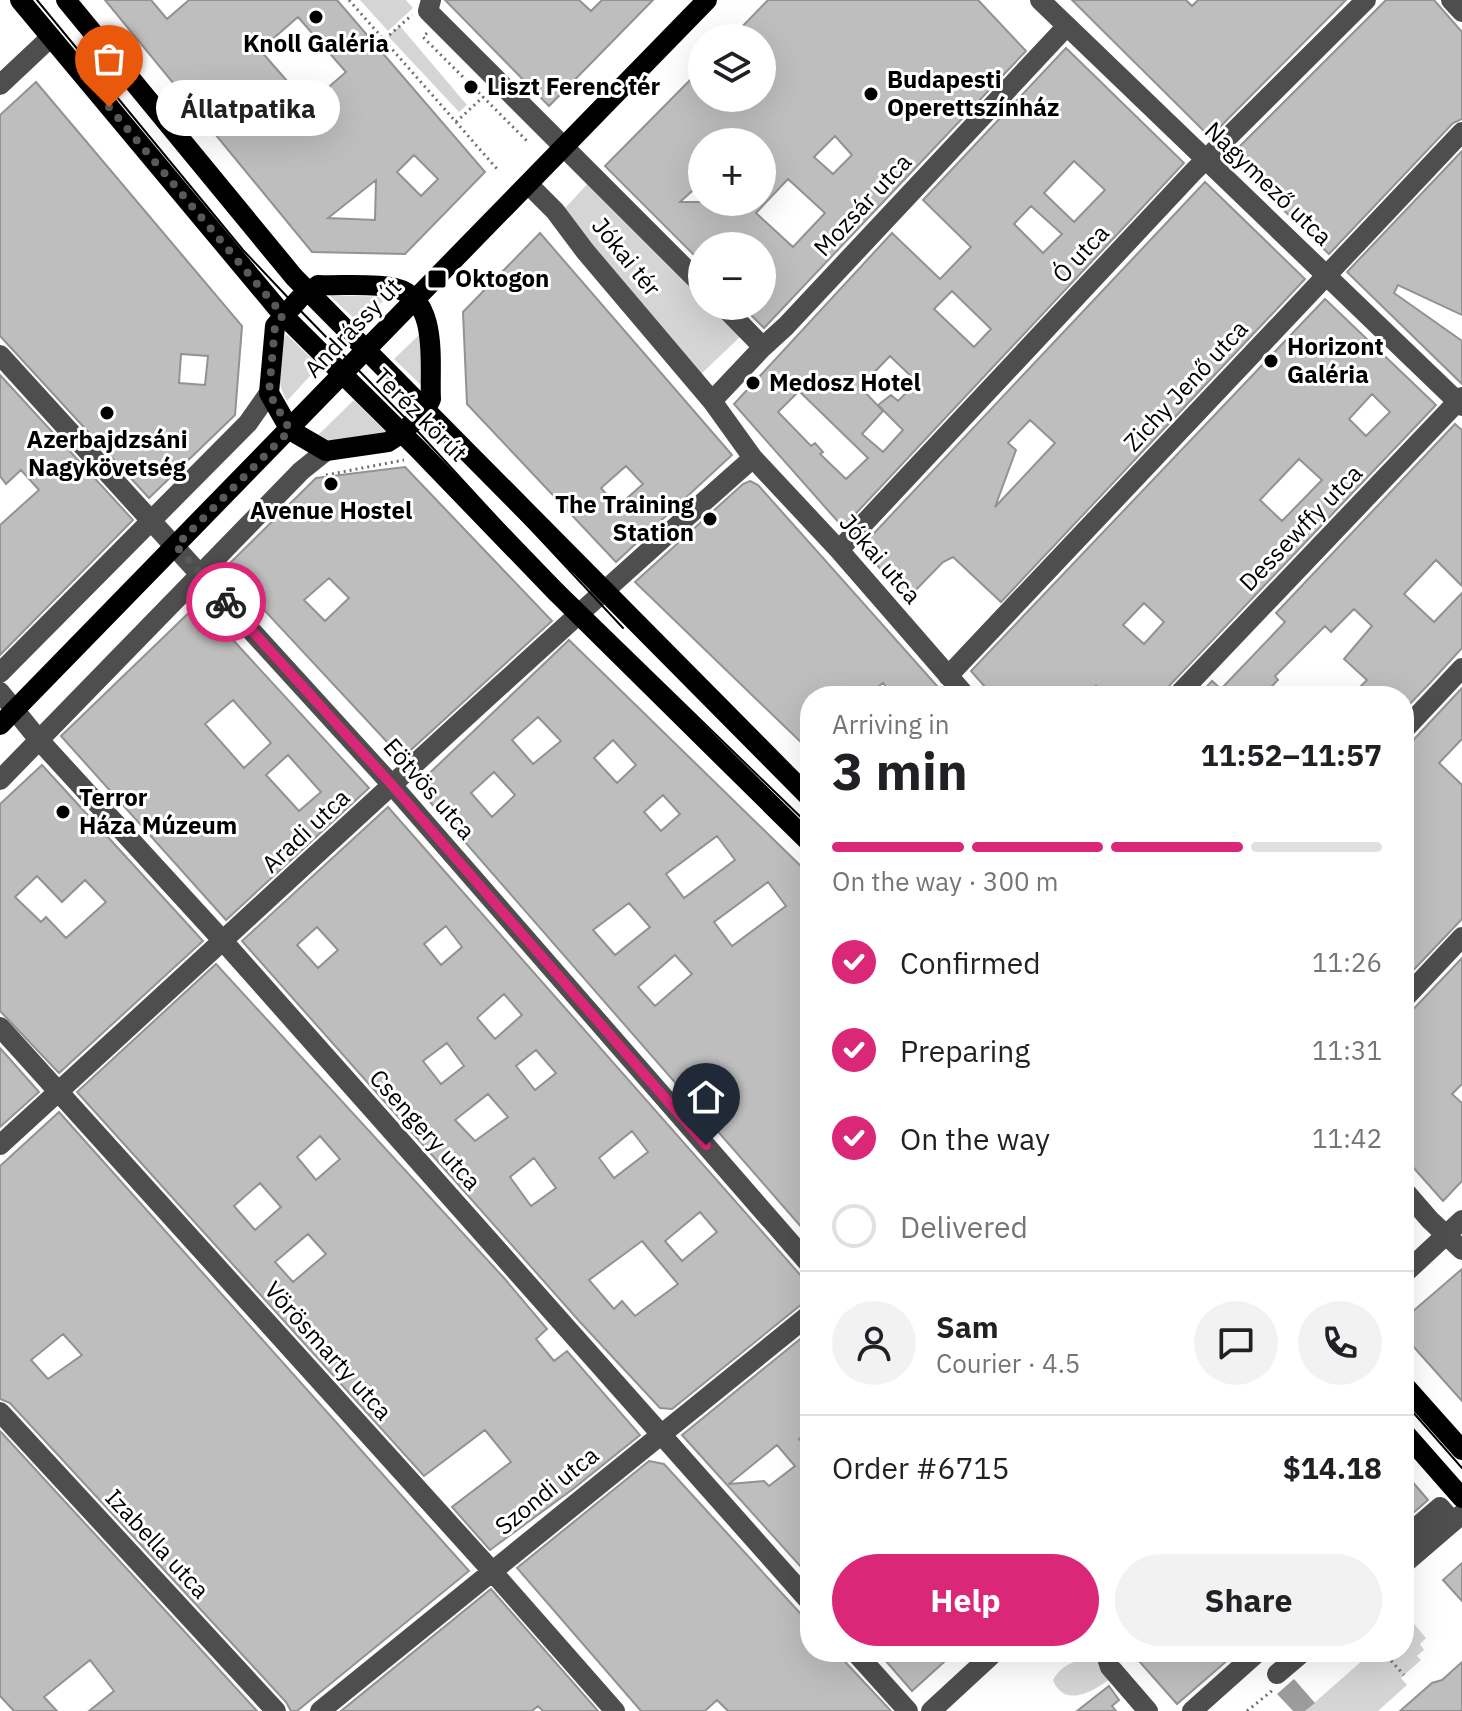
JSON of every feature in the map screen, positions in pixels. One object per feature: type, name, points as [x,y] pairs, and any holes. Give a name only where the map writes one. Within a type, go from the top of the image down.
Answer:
[{"type":"main road","name":"Teréz körút","points":[[20,0],[283,315],[800,833]]},
{"type":"main road","name":"Andrássy út","points":[[7,718],[707,0]]},
{"type":"main road","name":"Teréz körút","points":[[72,2],[250,227],[308,292],[800,788]]},
{"type":"main road","points":[[318,285],[396,288],[417,300],[427,319],[431,399],[426,409],[388,442],[326,451],[290,430],[269,393],[275,326],[283,315],[318,285]]},
{"type":"main road","points":[[1414,1396],[1462,1450]]},
{"type":"main road","points":[[1414,1443],[1462,1498]]},
{"type":"street","name":"Nagymező utca","points":[[1040,0],[1461,401]]},
{"type":"street","name":"Ó utca","points":[[839,550],[1205,160],[1366,0]]},
{"type":"street","points":[[1451,0],[1462,12]]},
{"type":"street","points":[[429,8],[565,147]]},
{"type":"street","name":"Mozsár utca","points":[[763,347],[797,315],[1066,27]]},
{"type":"street","points":[[0,85],[51,37]]},
{"type":"street","name":"Zichy Jenő utca","points":[[948,676],[1462,132]]},
{"type":"street","name":"Jókai tér","points":[[565,147],[688,271]]},
{"type":"street","name":"Jókai tér","points":[[529,185],[555,211],[712,401],[753,458]]},
{"type":"street","points":[[712,401],[763,347],[737,320]]},
{"type":"street","name":"Eötvös utca","points":[[0,355],[392,785],[800,1254]]},
{"type":"street","points":[[0,673],[248,423],[269,393]]},
{"type":"street","name":"Dessewffy utca","points":[[1187,686],[1461,401]]},
{"type":"street","points":[[0,780],[301,471],[326,451]]},
{"type":"street","name":"Jókai utca","points":[[753,458],[839,550],[957,686]]},
{"type":"street","name":"Aradi utca","points":[[0,1145],[603,591],[753,458]]},
{"type":"street","points":[[1414,719],[1462,668]]},
{"type":"street","name":"Csengery utca","points":[[0,692],[7,718],[39,740],[224,942],[800,1591]]},
{"type":"street","points":[[1414,988],[1462,937]]},
{"type":"street","name":"Vörösmarty utca","points":[[0,1027],[615,1711]]},
{"type":"street","points":[[1414,1201],[1462,1250]]},
{"type":"street","points":[[1414,1264],[1462,1220]]},
{"type":"street","name":"Szondi utca","points":[[320,1711],[800,1322]]},
{"type":"street","name":"Izabella utca","points":[[0,1412],[276,1711]]},
{"type":"street","points":[[1414,1522],[1440,1507],[1458,1518],[1414,1555]]},
{"type":"street","points":[[864,1662],[908,1711]]},
{"type":"street","points":[[931,1711],[984,1662]]},
{"type":"street","points":[[1108,1662],[1148,1711]]},
{"type":"street","points":[[1192,1711],[1247,1662]]},
{"type":"street","points":[[1277,1674],[1291,1662]]},
{"type":"path","points":[[349,0],[498,170]]},
{"type":"path","points":[[384,40],[429,8]]},
{"type":"path","points":[[429,8],[423,37],[527,141]]},
{"type":"path","points":[[456,122],[483,97]]},
{"type":"path","points":[[322,475],[404,460]]},
{"type":"path","points":[[1392,1662],[1404,1675]]},
{"type":"path","points":[[1247,1711],[1284,1681],[1277,1674]]},
{"type":"shaded area","points":[[360,0],[406,0],[413,8],[388,31]]},
{"type":"shaded area","points":[[400,26],[467,105],[459,112],[388,36]]},
{"type":"shaded area","points":[[590,181],[688,280],[688,320],[728,320],[742,335],[698,377],[555,219]]},
{"type":"shaded area","points":[[329,295],[387,297],[360,324]]},
{"type":"shaded area","points":[[422,332],[424,388],[394,359]]},
{"type":"shaded area","points":[[286,334],[319,366],[287,401],[279,368]]},
{"type":"shaded area","points":[[354,400],[387,433],[343,443],[317,436]]},
{"type":"shaded area","points":[[1414,1624],[1426,1638],[1420,1644],[1424,1650],[1417,1656],[1421,1660],[1401,1678],[1407,1685],[1378,1711],[1305,1711],[1361,1662],[1414,1662]]},
{"type":"shaded area","points":[[1075,1662],[1116,1662],[1118,1672],[1102,1685],[1074,1696],[1058,1689],[1053,1680]]},
{"type":"shaded area","points":[[1294,1679],[1315,1703],[1305,1711],[1293,1711],[1277,1694]]},
{"type":"building","points":[[105,0],[151,0],[167,19],[189,0],[337,0],[485,172],[405,254],[312,252]],"holes":[[[298,17],[346,72],[308,105],[260,50]],[[414,155],[438,179],[421,196],[397,172]],[[376,180],[375,220],[328,218]]]},
{"type":"building","points":[[445,0],[579,0],[591,11],[602,0],[653,0],[549,106]]},
{"type":"building","points":[[768,0],[978,0],[1026,51],[776,315],[776,232],[688,232],[688,249],[605,166],[688,82],[688,112],[776,112],[776,24],[745,24]],"holes":[[[835,136],[852,155],[833,174],[814,157]]]},
{"type":"building","points":[[1072,0],[1186,0],[1192,6],[1198,0],[1346,0],[1210,137]]},
{"type":"building","points":[[1386,0],[1434,0],[1462,32],[1462,119],[1453,123],[1329,254],[1229,157]]},
{"type":"building","points":[[1066,48],[1184,163],[846,524],[840,524],[734,404],[892,233],[940,279],[971,247],[923,200]],"holes":[[[1074,161],[1105,190],[1074,222],[1044,193]],[[1031,206],[1062,234],[1043,253],[1014,224]],[[952,291],[991,329],[974,347],[934,309]],[[890,356],[917,382],[898,401],[891,395],[878,405],[903,430],[883,452],[862,434],[883,411],[860,387]],[[799,391],[868,458],[846,479],[820,454],[823,452],[815,443],[811,446],[778,412]]]},
{"type":"building","points":[[36,82],[242,326],[235,415],[149,498],[0,336],[0,115]],"holes":[[[181,354],[208,356],[205,385],[179,383]]]},
{"type":"building","points":[[1462,151],[1462,315],[1398,285],[1394,293],[1462,341],[1462,384],[1347,272]]},
{"type":"building","points":[[1205,182],[1305,279],[1001,602],[953,557],[943,562],[907,599],[861,547]],"holes":[[[1030,420],[1055,443],[995,507],[1016,450],[1008,443]]]},
{"type":"building","points":[[540,233],[732,455],[616,562],[467,404],[463,312]],"holes":[[[626,466],[643,484],[617,507],[601,488]]]},
{"type":"building","points":[[1325,299],[1436,405],[1169,686],[984,686],[971,671]],"holes":[[[1372,394],[1390,412],[1366,436],[1349,419]],[[1299,459],[1322,480],[1282,521],[1260,500]],[[1144,603],[1164,622],[1144,644],[1123,625]]]},
{"type":"building","points":[[756,320],[772,320],[764,328]]},
{"type":"building","points":[[0,375],[133,520],[0,655],[0,525],[39,490],[21,470],[6,484],[0,476]]},
{"type":"building","points":[[1455,424],[1462,430],[1462,586],[1436,560],[1404,594],[1434,622],[1462,593],[1462,648],[1414,700],[1414,686],[1361,686],[1367,680],[1344,659],[1372,626],[1354,609],[1331,632],[1325,626],[1275,676],[1278,680],[1272,686],[1224,686],[1285,622],[1276,613]]},
{"type":"building","points":[[405,467],[552,621],[402,758],[225,568],[316,478]],"holes":[[[329,578],[349,598],[325,621],[304,600]]]},
{"type":"building","points":[[750,481],[758,485],[937,686],[885,686],[883,683],[879,686],[800,686],[800,741],[635,582]]},
{"type":"building","points":[[199,603],[369,788],[226,920],[61,736]],"holes":[[[233,700],[271,743],[244,768],[205,724]],[[288,755],[321,792],[299,811],[266,775]]]},
{"type":"building","points":[[569,640],[800,865],[800,1226],[416,786]],"holes":[[[538,717],[561,741],[533,764],[512,740]],[[613,740],[636,765],[617,783],[594,758]],[[494,772],[515,795],[492,817],[471,793]],[[663,795],[680,814],[661,831],[644,812]],[[717,836],[735,860],[684,898],[666,874]],[[768,882],[786,906],[732,946],[714,922]],[[629,903],[650,927],[615,955],[593,930]],[[675,955],[692,974],[655,1006],[638,987]]]},
{"type":"building","points":[[1462,688],[1462,739],[1439,763],[1462,785],[1462,919],[1414,969],[1414,739]]},
{"type":"building","points":[[42,765],[203,941],[59,1073],[0,1011],[0,804]],"holes":[[[37,876],[62,902],[85,880],[106,902],[66,938],[46,917],[41,922],[15,897]]]},
{"type":"building","points":[[388,807],[800,1275],[800,1306],[672,1409],[660,1408],[242,941]],"holes":[[[446,926],[462,947],[441,965],[424,944]],[[317,927],[338,950],[318,968],[297,945]],[[504,994],[522,1015],[495,1039],[477,1018]],[[447,1043],[464,1066],[441,1084],[423,1061]],[[536,1050],[556,1073],[535,1090],[516,1066]],[[488,1094],[508,1117],[475,1141],[455,1120]],[[632,1131],[648,1152],[614,1178],[599,1158]],[[534,1158],[556,1188],[531,1206],[510,1177]],[[700,1212],[717,1232],[682,1261],[665,1241]],[[642,1241],[678,1284],[635,1316],[622,1301],[614,1309],[589,1280]]]},
{"type":"building","points":[[1462,958],[1462,1084],[1452,1094],[1462,1103],[1462,1181],[1443,1201],[1414,1168],[1414,1008]]},
{"type":"building","points":[[216,964],[504,1278],[547,1329],[536,1339],[554,1361],[567,1351],[640,1435],[490,1550],[452,1507],[511,1462],[485,1430],[424,1476],[77,1092]],"holes":[[[320,1136],[340,1159],[316,1180],[297,1157]],[[260,1183],[281,1207],[255,1230],[234,1206]],[[308,1234],[326,1254],[293,1282],[275,1262]]]},
{"type":"building","points":[[0,1048],[39,1092],[0,1127]]},
{"type":"building","points":[[59,1112],[469,1571],[297,1711],[291,1711],[10,1403],[0,1399],[0,1166]],"holes":[[[63,1334],[82,1355],[48,1379],[31,1360]]]},
{"type":"building","points":[[1462,1269],[1462,1401],[1414,1347],[1414,1310]]},
{"type":"building","points":[[800,1339],[799,1439],[800,1566],[682,1435]],"holes":[[[777,1445],[795,1466],[769,1486],[764,1481],[729,1484]]]},
{"type":"building","points":[[0,1431],[257,1711],[89,1711],[114,1691],[90,1660],[44,1697],[57,1711],[14,1711],[0,1696]]},
{"type":"building","points":[[649,1461],[664,1464],[800,1613],[800,1662],[845,1662],[891,1711],[728,1711],[717,1700],[705,1711],[641,1711],[517,1568]]},
{"type":"building","points":[[1414,1484],[1428,1500],[1414,1512]]},
{"type":"building","points":[[1462,1563],[1462,1601],[1443,1580]]},
{"type":"building","points":[[491,1589],[598,1711],[543,1711],[538,1706],[532,1711],[341,1711]]},
{"type":"building","points":[[887,1662],[944,1662],[912,1691]]},
{"type":"building","points":[[1140,1662],[1225,1662],[1177,1704]]},
{"type":"building","points":[[1462,1662],[1462,1711],[1400,1711],[1432,1683],[1442,1680]]},
{"type":"building","points":[[1109,1686],[1119,1700],[1112,1706],[1116,1711],[1077,1711]]},
{"type":"tram line","points":[[37,0],[243,250],[411,424],[536,560],[800,816]]},
{"type":"tram line","points":[[379,375],[446,438],[623,628]]},
{"type":"tram line","points":[[1414,1413],[1462,1468]]},
{"type":"way so far","points":[[109,107],[283,315],[275,326],[269,393],[290,430],[176,546],[226,602]]},
{"type":"place","name":"Knoll Galéria","points":[[316,17]]},
{"type":"place","name":"Liszt Ferenc tér","points":[[471,87]]},
{"type":"place","name":"Budapesti Operettszínház","points":[[871,94]]},
{"type":"place","name":"Állatpatika","points":[[109,107]]},
{"type":"place","name":"Oktogon","points":[[437,279]]},
{"type":"place","name":"Horizont Galéria","points":[[1271,361]]},
{"type":"place","name":"Medosz Hotel","points":[[753,383]]},
{"type":"place","name":"Azerbajdzsáni Nagykövetség","points":[[107,413]]},
{"type":"place","name":"Avenue Hostel","points":[[331,484]]},
{"type":"place","name":"The Training Station","points":[[710,519]]},
{"type":"place","name":"Terror Háza Múzeum","points":[[63,812]]},
{"type":"route","points":[[226,602],[392,785],[706,1145]]}]
